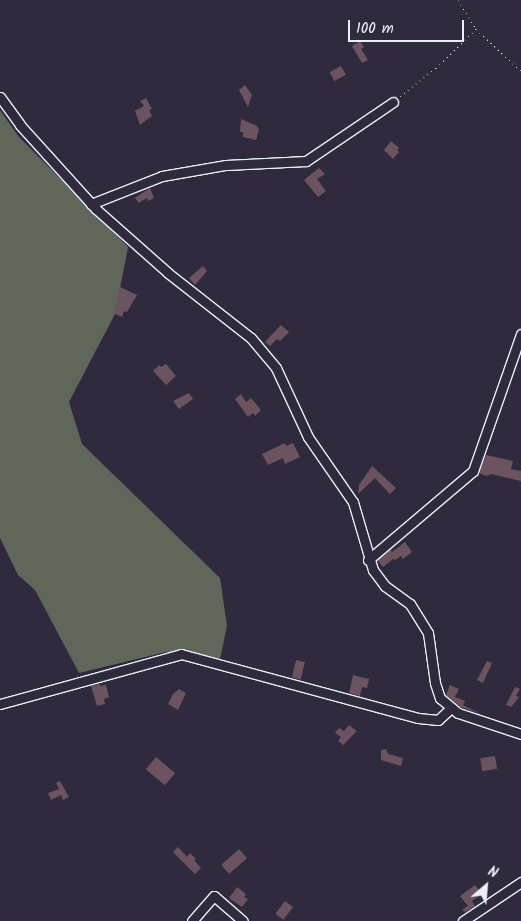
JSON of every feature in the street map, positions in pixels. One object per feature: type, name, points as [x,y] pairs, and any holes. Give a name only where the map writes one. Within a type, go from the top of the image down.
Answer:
[{"type":"street","points":[[0,97],[20,126],[91,204],[168,273],[251,338],[276,368],[308,437],[353,502],[368,560],[385,586],[410,604],[428,633],[435,684],[440,698],[450,709],[521,734]]},
{"type":"street","points":[[91,204],[162,176],[226,165],[306,161],[393,102]]},
{"type":"street","points":[[368,560],[474,472],[521,334]]},
{"type":"street","points":[[0,704],[181,654],[418,718],[438,720],[450,709]]},
{"type":"street","points":[[462,921],[521,882]]},
{"type":"street","points":[[192,921],[214,896],[243,921]]},
{"type":"path","points":[[458,0],[476,28],[521,71]]},
{"type":"path","points":[[393,102],[436,68],[476,28]]},
{"type":"green space","points":[[0,110],[19,137],[128,247],[115,314],[69,402],[82,444],[220,578],[227,626],[220,659],[166,652],[79,673],[35,590],[18,575],[0,538]]},
{"type":"building","points":[[360,41],[364,47],[361,49],[368,60],[362,63],[352,46]]},
{"type":"building","points":[[341,66],[346,75],[334,81],[330,72]]},
{"type":"building","points":[[245,85],[252,95],[248,107],[239,90]]},
{"type":"building","points":[[146,98],[152,109],[149,110],[152,116],[140,125],[135,111],[144,106],[140,101]]},
{"type":"building","points":[[241,119],[257,126],[259,130],[256,140],[243,137],[243,132],[240,132]]},
{"type":"building","points":[[391,141],[399,148],[397,150],[399,152],[393,159],[384,150]]},
{"type":"building","points":[[319,168],[325,174],[317,179],[326,191],[318,197],[304,180]]},
{"type":"building","points":[[150,188],[154,198],[148,201],[147,198],[139,203],[135,198]]},
{"type":"building","points":[[203,266],[207,271],[195,285],[189,278]]},
{"type":"building","points":[[120,287],[137,295],[127,312],[124,311],[122,317],[115,314]]},
{"type":"building","points":[[281,325],[289,332],[280,341],[277,339],[270,346],[265,342]]},
{"type":"building","points":[[166,364],[176,376],[166,385],[153,371],[159,365],[161,367]]},
{"type":"building","points":[[189,393],[193,399],[179,409],[173,401]]},
{"type":"building","points":[[241,394],[246,402],[251,398],[261,410],[255,416],[253,413],[248,417],[235,399]]},
{"type":"building","points":[[285,443],[286,446],[293,443],[300,457],[285,464],[283,458],[268,465],[262,454]]},
{"type":"building","points":[[486,455],[513,461],[511,469],[521,471],[521,481],[491,474],[486,476],[481,474],[479,472]]},
{"type":"building","points":[[372,466],[396,488],[390,494],[375,478],[358,494],[359,485]]},
{"type":"building","points":[[405,542],[412,552],[403,559],[401,556],[395,560],[393,559],[383,567],[377,560],[390,549],[392,552]]},
{"type":"building","points":[[296,660],[305,662],[301,680],[292,678]]},
{"type":"building","points":[[487,661],[492,663],[483,683],[477,680]]},
{"type":"building","points":[[353,675],[369,679],[367,688],[362,687],[360,696],[349,693]]},
{"type":"building","points":[[100,684],[100,686],[106,685],[109,697],[104,699],[105,704],[97,706],[91,686]]},
{"type":"building","points":[[450,685],[459,689],[455,697],[465,701],[463,705],[481,714],[461,707],[446,695]]},
{"type":"building","points":[[515,687],[520,689],[516,696],[519,697],[511,707],[506,705]]},
{"type":"building","points":[[179,689],[186,693],[178,710],[168,704],[173,694]]},
{"type":"building","points":[[349,725],[357,731],[343,745],[338,741],[341,737],[335,733],[339,728],[344,731]]},
{"type":"building","points":[[386,749],[388,754],[403,758],[401,766],[381,760],[381,750]]},
{"type":"building","points":[[495,756],[497,769],[482,771],[480,758]]},
{"type":"building","points":[[156,757],[175,773],[165,785],[146,769]]},
{"type":"building","points":[[60,781],[69,797],[63,800],[61,795],[51,800],[48,793],[59,789],[56,783]]},
{"type":"building","points":[[178,847],[187,857],[190,853],[196,859],[194,860],[201,868],[195,874],[173,852]]},
{"type":"building","points":[[239,849],[247,858],[229,874],[221,865]]},
{"type":"building","points":[[475,885],[482,894],[472,901],[475,906],[465,912],[462,910],[468,906],[460,896]]},
{"type":"building","points":[[237,887],[246,894],[244,897],[248,899],[242,907],[229,898]]},
{"type":"building","points":[[285,901],[293,907],[283,920],[275,914]]}]
